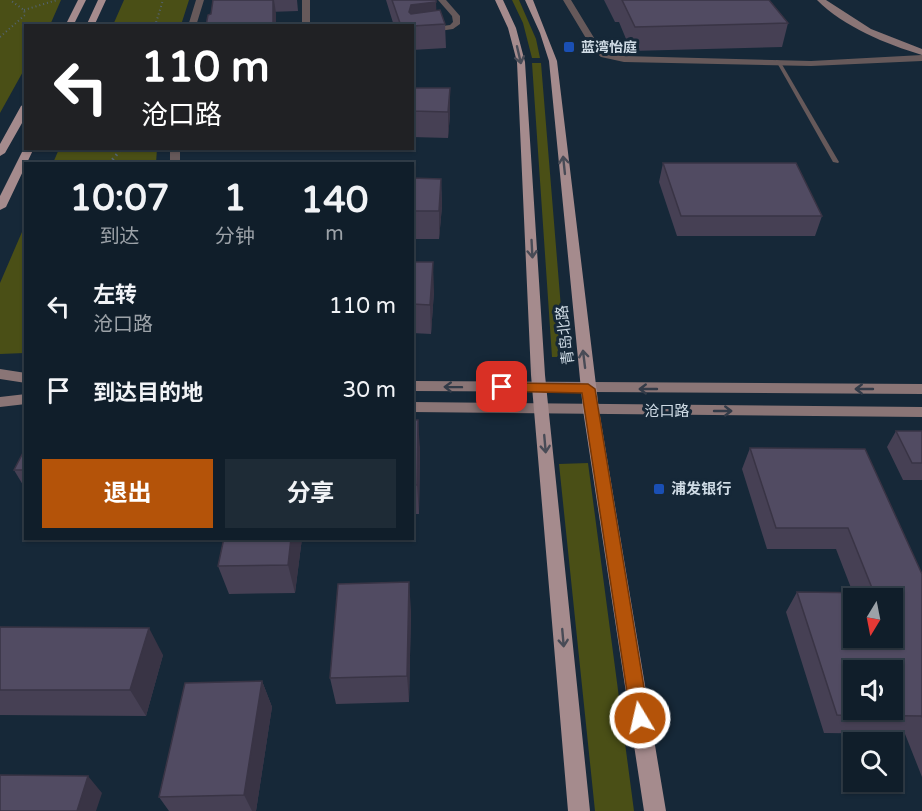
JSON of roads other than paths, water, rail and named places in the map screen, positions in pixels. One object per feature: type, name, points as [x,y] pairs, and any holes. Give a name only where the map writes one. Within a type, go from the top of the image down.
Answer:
[{"type":"main road","points":[[70,24],[82,0]]},
{"type":"main road","points":[[91,24],[102,0]]},
{"type":"main road","name":"青岛北路","points":[[499,0],[512,28],[521,62],[539,388],[579,811]]},
{"type":"main road","name":"青岛北路","points":[[529,0],[544,33],[553,61],[588,389],[655,811]]},
{"type":"main road","points":[[821,0],[847,20],[872,33],[922,52]]},
{"type":"main road","points":[[837,0],[860,17],[922,45]]},
{"type":"main road","points":[[0,153],[24,110]]},
{"type":"main road","points":[[0,207],[28,150]]},
{"type":"main road","points":[[0,374],[24,379]]},
{"type":"main road","points":[[0,381],[24,379]]},
{"type":"main road","name":"沧口路","points":[[414,386],[588,389],[922,389]]},
{"type":"main road","points":[[0,397],[24,399]]},
{"type":"main road","points":[[0,402],[24,399]]},
{"type":"main road","name":"沧口路","points":[[414,407],[922,412]]},
{"type":"street","points":[[193,24],[200,0]]},
{"type":"street","points":[[306,0],[306,24]]},
{"type":"street","points":[[414,33],[453,27],[457,22],[456,16],[442,0]]},
{"type":"street","points":[[567,0],[596,48],[604,55],[624,58],[778,62],[888,61],[922,58]]},
{"type":"lane","points":[[778,62],[836,162]]},
{"type":"place","name":"蓝湾怡庭","points":[[569,47]]},
{"type":"place","name":"浦发银行","points":[[659,489]]}]
